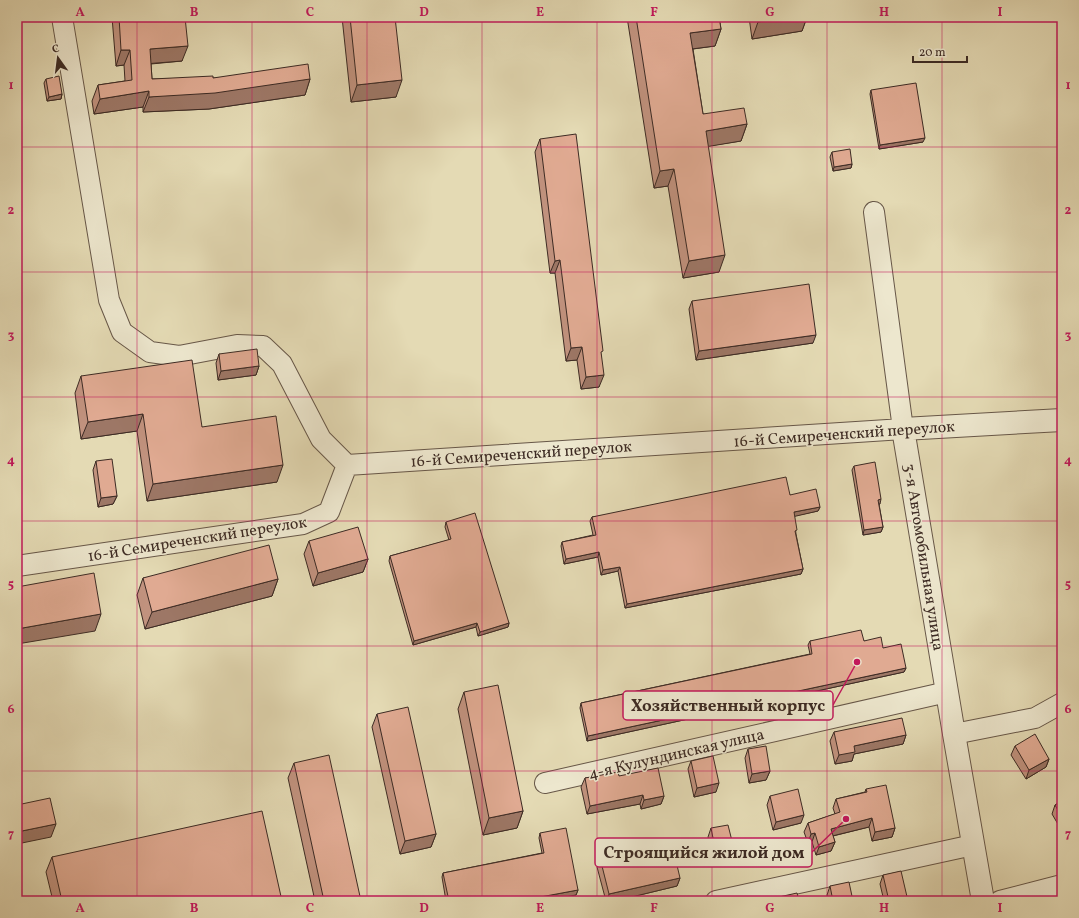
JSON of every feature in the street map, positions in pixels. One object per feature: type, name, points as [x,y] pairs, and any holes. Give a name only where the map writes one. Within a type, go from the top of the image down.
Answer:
[{"type":"street","points":[[62,17],[109,300],[122,332],[150,352],[179,356],[237,345],[263,346],[282,364],[321,439],[347,465]]},
{"type":"street","name":"3-я Автомобильная улица","points":[[874,212],[903,429],[973,845],[984,901]]},
{"type":"street","name":"16-й Семиреченский переулок","points":[[17,566],[303,524],[329,512],[347,465],[1062,420]]},
{"type":"street","name":"4-я Кулундинская улица","points":[[545,783],[947,692]]},
{"type":"street","points":[[954,734],[1035,718],[1062,703]]},
{"type":"street","points":[[716,901],[973,845]]},
{"type":"street","points":[[1000,901],[1062,885]]},
{"type":"building","points":[[119,17],[185,17],[188,46],[150,49],[152,79],[213,76],[213,78],[308,64],[310,79],[215,93],[149,97],[149,91],[100,99],[98,85],[132,80],[130,50],[121,50]]},
{"type":"building","points":[[350,17],[395,17],[402,80],[357,85]]},
{"type":"building","points":[[636,17],[719,17],[721,29],[690,33],[703,114],[744,108],[747,124],[706,131],[725,255],[689,261],[674,169],[660,171]]},
{"type":"building","points":[[758,17],[789,17],[758,22]]},
{"type":"building","points":[[59,76],[62,94],[49,97],[46,79]]},
{"type":"building","points":[[916,83],[925,138],[880,145],[871,90]]},
{"type":"building","points":[[576,134],[603,351],[601,352],[604,375],[586,377],[582,347],[571,348],[560,260],[555,261],[540,139]]},
{"type":"building","points":[[850,149],[852,164],[834,167],[832,152]]},
{"type":"building","points":[[809,284],[816,335],[699,351],[692,301]]},
{"type":"building","points":[[257,349],[259,366],[221,371],[219,354]]},
{"type":"building","points":[[192,360],[202,427],[276,416],[283,465],[153,484],[143,414],[88,422],[81,376]]},
{"type":"building","points":[[112,459],[117,496],[101,498],[96,461]]},
{"type":"building","points":[[875,462],[881,499],[878,500],[883,527],[864,530],[854,466]]},
{"type":"building","points":[[786,477],[790,495],[816,489],[820,507],[794,512],[797,530],[795,531],[803,569],[627,604],[620,567],[603,570],[599,552],[566,559],[562,542],[596,535],[592,517]]},
{"type":"building","points":[[475,513],[509,623],[480,632],[477,623],[414,641],[390,556],[451,539],[446,522]]},
{"type":"building","points":[[358,527],[368,559],[318,573],[309,541]]},
{"type":"building","points":[[269,545],[278,579],[152,612],[143,578]]},
{"type":"building","points":[[94,573],[101,614],[17,629],[17,587]]},
{"type":"building","points":[[861,630],[864,641],[881,637],[883,648],[901,644],[906,668],[588,736],[581,703],[812,654],[810,641]]},
{"type":"building","points":[[498,685],[523,811],[489,818],[464,692]]},
{"type":"building","points":[[408,707],[436,834],[405,841],[377,714]]},
{"type":"building","points":[[902,718],[906,735],[854,746],[855,752],[839,755],[834,732]]},
{"type":"building","points":[[1035,734],[1049,759],[1029,770],[1015,746]]},
{"type":"building","points":[[766,746],[770,771],[752,774],[748,749]]},
{"type":"building","points":[[329,755],[361,901],[324,901],[294,763]]},
{"type":"building","points":[[713,756],[719,783],[697,788],[691,761]]},
{"type":"building","points":[[658,768],[664,796],[644,800],[643,795],[590,806],[585,778],[618,772],[619,776]]},
{"type":"building","points":[[886,785],[895,828],[875,832],[872,818],[831,829],[835,842],[819,847],[815,833],[811,834],[808,823],[840,812],[836,799],[867,792],[866,789]]},
{"type":"building","points":[[798,789],[804,815],[776,822],[770,796]]},
{"type":"building","points":[[50,798],[56,824],[17,832],[17,805]]},
{"type":"building","points":[[1062,801],[1062,817],[1055,805]]},
{"type":"building","points":[[262,811],[282,901],[62,901],[52,857]]},
{"type":"building","points":[[728,825],[734,849],[716,853],[711,828]]},
{"type":"building","points":[[566,828],[578,890],[535,898],[535,901],[449,901],[443,873],[544,853],[540,833]]},
{"type":"building","points":[[671,840],[680,878],[609,894],[600,858]]},
{"type":"building","points":[[901,871],[908,901],[889,901],[883,875]]},
{"type":"building","points":[[849,882],[853,901],[833,901],[830,886]]},
{"type":"building","points":[[797,893],[799,901],[780,901],[779,897]]},
{"type":"place","name":"Хозяйственный корпус","points":[[857,662]]},
{"type":"place","name":"Строящийся жилой дом","points":[[846,819]]}]
